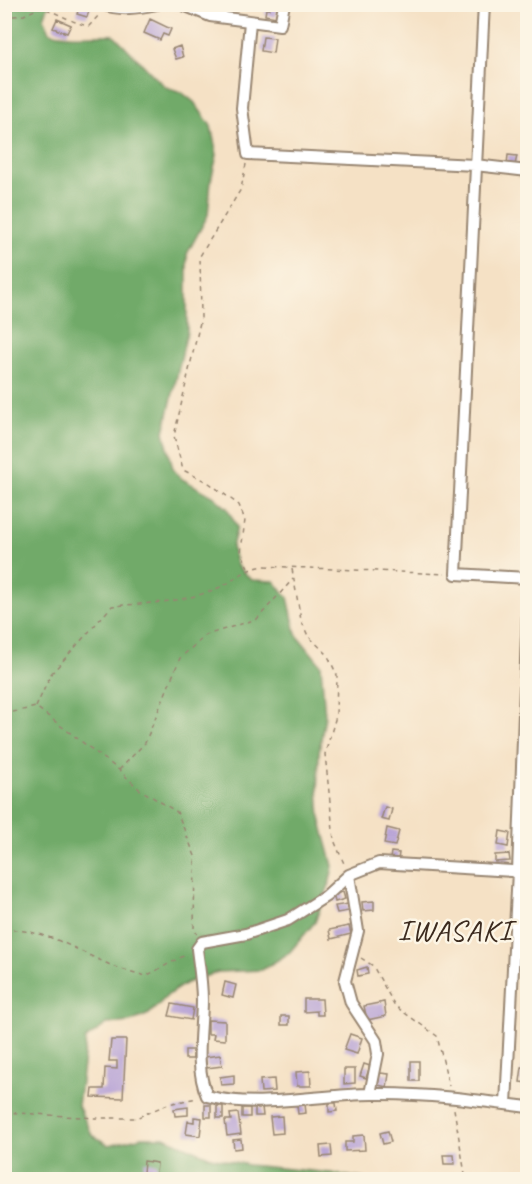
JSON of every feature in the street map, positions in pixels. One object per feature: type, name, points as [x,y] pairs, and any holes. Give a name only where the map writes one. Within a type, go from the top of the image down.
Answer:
[{"type":"street","points":[[104,5],[115,9],[133,9],[157,4]]},
{"type":"street","points":[[181,4],[210,16],[280,25],[284,4]]},
{"type":"street","points":[[484,4],[456,574],[528,578]]},
{"type":"street","points":[[250,22],[242,108],[248,154],[476,165],[528,171]]},
{"type":"street","points":[[506,1104],[523,871],[528,609]]},
{"type":"street","points":[[523,871],[379,863],[350,875],[326,896],[288,920],[246,934],[199,945],[202,1000],[198,1041],[203,1088],[207,1096],[222,1100],[286,1101],[370,1094],[424,1095],[528,1107]]},
{"type":"street","points":[[350,875],[358,931],[345,981],[351,1003],[376,1041],[378,1054],[370,1094]]},
{"type":"path","points":[[4,17],[24,15],[41,7],[61,14],[81,25],[89,26],[104,5]]},
{"type":"path","points":[[248,154],[241,189],[200,256],[201,318],[174,436],[183,470],[209,483],[239,505],[245,520],[241,551],[248,569]]},
{"type":"path","points":[[36,707],[51,674],[112,606],[176,601],[219,588],[248,569],[264,566],[456,574]]},
{"type":"path","points":[[292,568],[301,620],[308,636],[327,654],[337,675],[336,716],[326,754],[334,840],[350,875]]},
{"type":"path","points":[[119,770],[145,742],[180,658],[206,635],[257,619],[293,579]]},
{"type":"path","points":[[4,714],[36,707],[119,770],[139,789],[177,812],[195,856],[194,929],[199,945],[146,976],[108,964],[40,933],[4,930]]},
{"type":"path","points":[[352,952],[373,966],[395,1006],[437,1036],[452,1098],[466,1179]]},
{"type":"path","points":[[4,1112],[95,1118],[136,1118],[168,1104],[207,1096]]},
{"type":"green space","points":[[49,4],[44,18],[50,32],[74,35],[114,35],[166,87],[181,92],[194,102],[211,126],[217,155],[211,180],[208,215],[187,254],[187,332],[164,432],[173,469],[182,479],[213,496],[227,508],[237,527],[232,547],[237,566],[252,580],[274,581],[288,597],[296,634],[321,665],[325,716],[319,752],[318,788],[320,818],[333,866],[329,885],[315,922],[289,953],[262,970],[218,972],[186,983],[169,994],[149,1014],[130,1022],[107,1024],[86,1039],[78,1106],[92,1135],[109,1145],[142,1137],[164,1137],[211,1157],[248,1165],[331,1173],[365,1179],[5,1180],[4,5]]},
{"type":"building","points":[[80,4],[91,5],[87,17],[77,14]]},
{"type":"building","points":[[271,5],[278,7],[276,17],[265,15],[266,9],[270,9]]},
{"type":"building","points":[[57,19],[71,25],[67,33],[53,28]]},
{"type":"building","points":[[150,19],[171,29],[168,36],[163,34],[160,40],[144,33]]},
{"type":"building","points":[[263,37],[275,38],[273,53],[261,51]]},
{"type":"building","points":[[180,46],[183,57],[176,59],[172,49]]},
{"type":"building","points":[[508,155],[517,156],[515,165],[507,164]]},
{"type":"building","points":[[385,807],[392,809],[389,821],[381,819]]},
{"type":"building","points":[[387,828],[399,831],[395,846],[384,844]]},
{"type":"building","points":[[500,831],[510,833],[508,847],[498,845]]},
{"type":"building","points":[[391,852],[399,853],[398,860],[390,859]]},
{"type":"building","points":[[509,854],[510,861],[495,862],[495,855]]},
{"type":"building","points":[[343,892],[345,899],[335,902],[333,894]]},
{"type":"building","points":[[374,901],[374,910],[363,911],[362,902]]},
{"type":"building","points":[[348,904],[349,911],[337,913],[335,906]]},
{"type":"building","points":[[349,926],[351,934],[331,939],[329,930]]},
{"type":"building","points":[[367,967],[368,974],[358,976],[357,970]]},
{"type":"building","points":[[225,982],[236,985],[233,998],[222,995]]},
{"type":"building","points":[[304,999],[322,999],[323,1015],[317,1015],[317,1011],[304,1012]]},
{"type":"building","points":[[384,1002],[386,1016],[367,1020],[364,1006]]},
{"type":"building","points":[[172,1004],[193,1008],[191,1020],[169,1016]]},
{"type":"building","points":[[281,1016],[289,1016],[289,1025],[281,1025]]},
{"type":"building","points":[[208,1020],[225,1021],[225,1040],[213,1039],[214,1034],[208,1034]]},
{"type":"building","points":[[350,1034],[362,1038],[357,1054],[344,1050]]},
{"type":"building","points":[[111,1040],[126,1040],[123,1098],[92,1097],[93,1089],[104,1089],[105,1068],[117,1069],[117,1061],[109,1061]]},
{"type":"building","points":[[185,1050],[193,1050],[193,1059],[185,1059]]},
{"type":"building","points":[[220,1055],[222,1066],[207,1068],[205,1057]]},
{"type":"building","points":[[411,1061],[419,1061],[419,1081],[411,1081]]},
{"type":"building","points":[[364,1064],[370,1066],[366,1078],[360,1076]]},
{"type":"building","points":[[522,1067],[528,1067],[528,1083],[520,1082]]},
{"type":"building","points":[[344,1069],[355,1069],[355,1083],[344,1084]]},
{"type":"building","points":[[310,1071],[311,1086],[297,1086],[296,1072]]},
{"type":"building","points":[[380,1073],[389,1074],[387,1087],[378,1085]]},
{"type":"building","points":[[234,1075],[234,1084],[221,1085],[220,1077]]},
{"type":"building","points":[[274,1079],[275,1091],[261,1092],[260,1080]]},
{"type":"building","points":[[329,1103],[336,1103],[337,1111],[329,1112]]},
{"type":"building","points":[[305,1104],[306,1113],[298,1114],[297,1105]]},
{"type":"building","points":[[205,1105],[211,1105],[211,1117],[205,1117]]},
{"type":"building","points":[[217,1106],[223,1106],[223,1118],[217,1118]]},
{"type":"building","points":[[188,1107],[188,1115],[175,1116],[174,1109]]},
{"type":"building","points":[[255,1107],[262,1107],[263,1116],[255,1116]]},
{"type":"building","points":[[242,1108],[250,1108],[250,1117],[242,1117]]},
{"type":"building","points":[[238,1113],[241,1134],[227,1136],[225,1120],[231,1120],[230,1114]]},
{"type":"building","points":[[282,1116],[283,1133],[272,1134],[270,1117]]},
{"type":"building","points":[[194,1117],[202,1118],[200,1136],[186,1134],[188,1121],[194,1122]]},
{"type":"building","points":[[388,1131],[391,1142],[383,1144],[380,1133]]},
{"type":"building","points":[[364,1135],[365,1150],[345,1151],[345,1142],[353,1142],[353,1136]]},
{"type":"building","points":[[241,1139],[242,1148],[234,1149],[233,1140]]},
{"type":"building","points":[[331,1145],[332,1156],[321,1157],[320,1146]]},
{"type":"building","points":[[443,1155],[454,1155],[455,1164],[444,1164]]},
{"type":"building","points":[[144,1161],[157,1163],[156,1175],[143,1173]]},
{"type":"district","name":"IWASAKI","points":[[455,930]]}]
